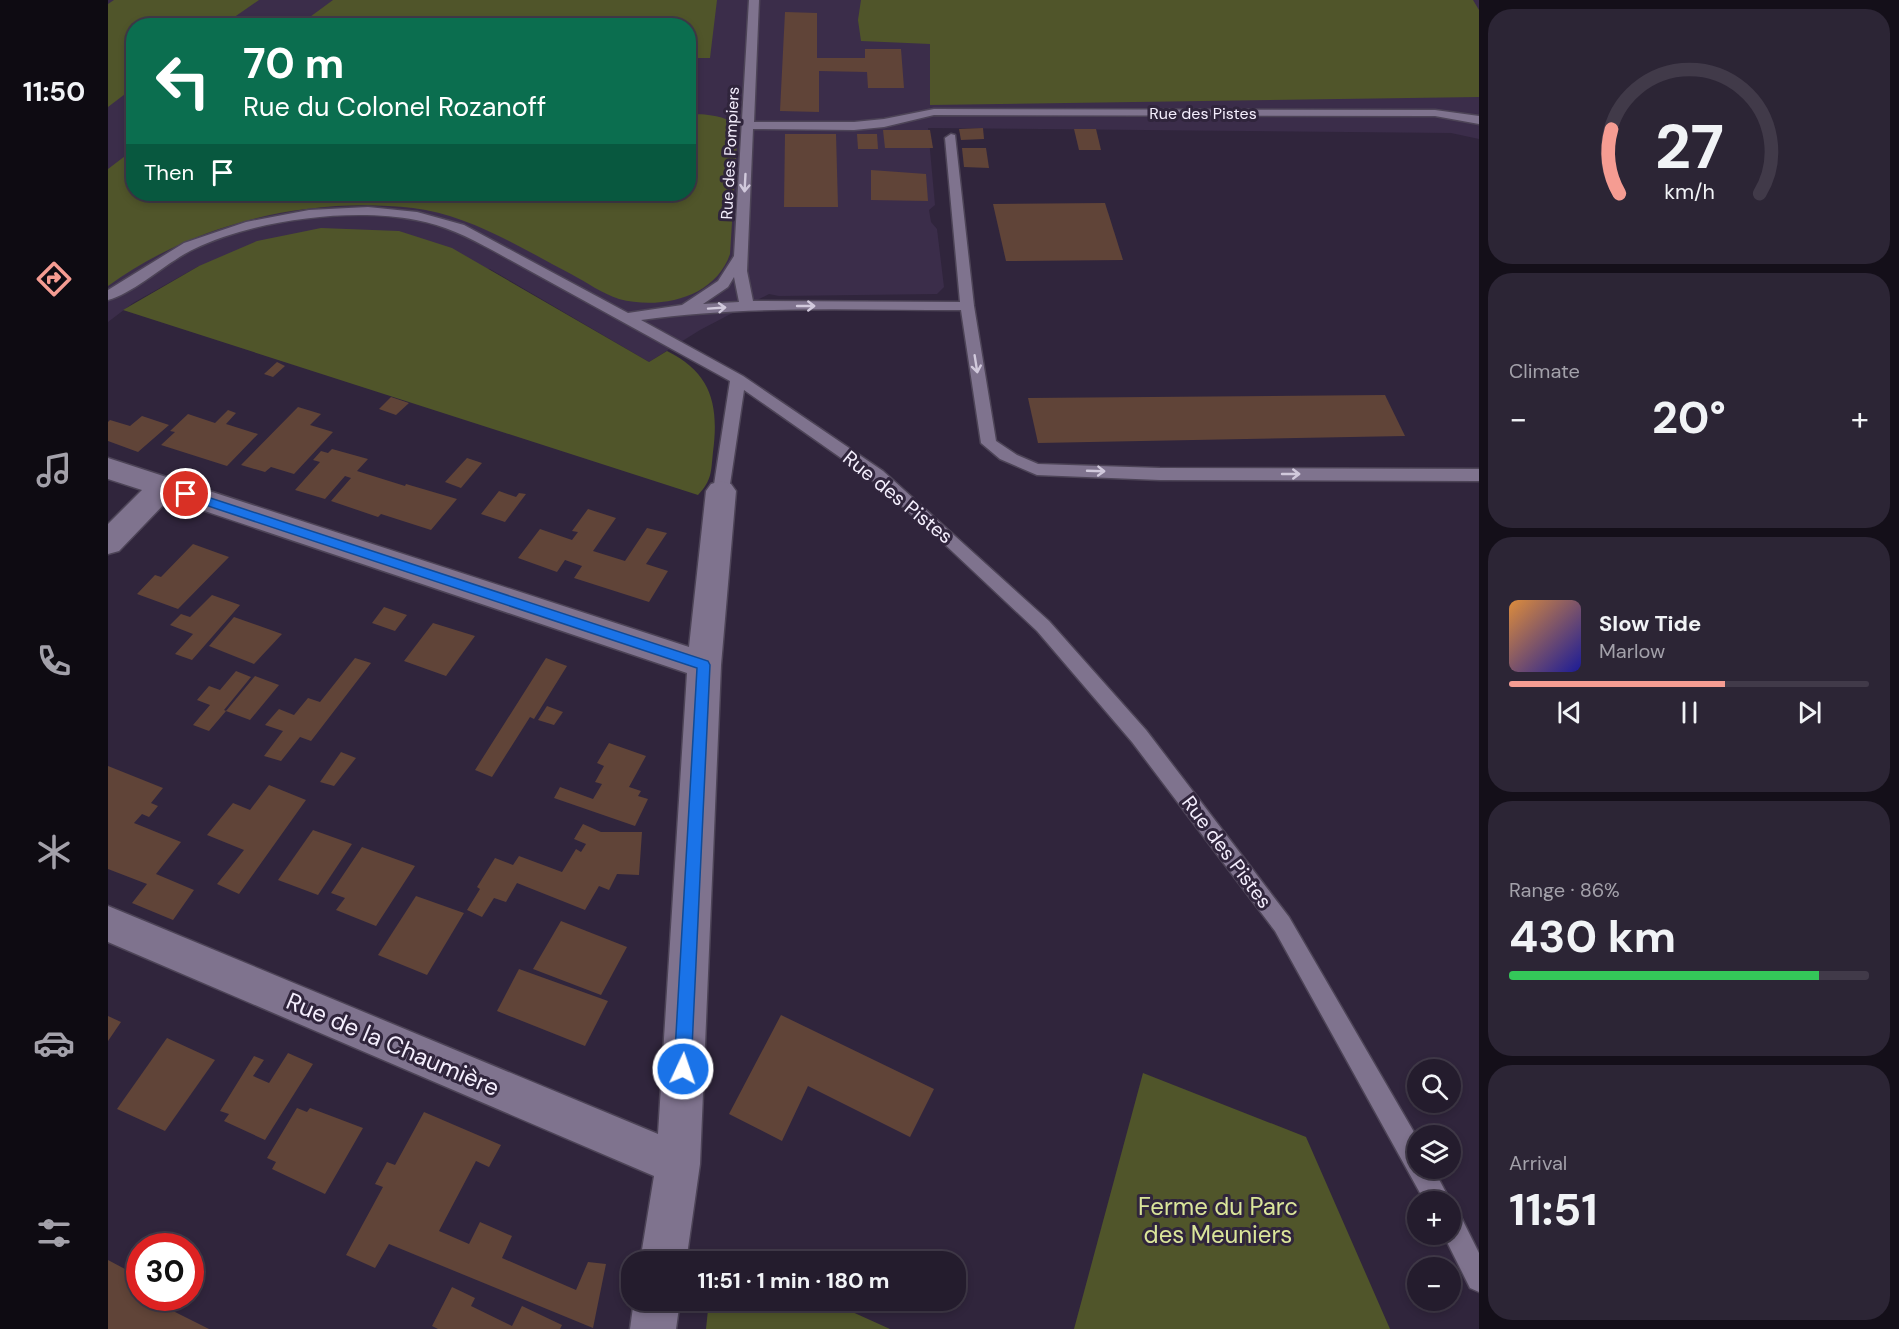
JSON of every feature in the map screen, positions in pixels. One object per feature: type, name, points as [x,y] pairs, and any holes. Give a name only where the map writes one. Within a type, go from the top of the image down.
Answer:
[{"type":"street","points":[[108,468],[704,665]]},
{"type":"street","points":[[108,543],[163,487]]},
{"type":"street","points":[[665,1251],[678,1164],[704,665],[721,491]]},
{"type":"street","name":"Rue de la Chaumière","points":[[108,924],[678,1164]]},
{"type":"street","points":[[653,1329],[655,1311]]},
{"type":"lane","name":"Rue des Pompiers","points":[[747,306],[740,279],[754,0]]},
{"type":"lane","name":"Rue des Pistes","points":[[748,125],[854,126],[884,123],[934,112],[1435,112],[1479,120]]},
{"type":"lane","points":[[951,138],[967,306],[989,443],[996,450],[1021,464],[1037,469],[1160,474],[1479,475]]},
{"type":"lane","name":"Rue des Pistes","points":[[108,296],[189,246],[251,225],[309,214],[368,211],[417,216],[459,228],[628,317],[738,379],[877,475],[943,533],[1042,626],[1139,736],[1282,924],[1407,1144]]},
{"type":"lane","points":[[686,309],[723,284],[742,254]]},
{"type":"lane","points":[[628,317],[686,309],[747,306],[967,306]]},
{"type":"lane","points":[[721,491],[738,379]]},
{"type":"lane","points":[[1461,1244],[1479,1279]]},
{"type":"shaded area","points":[[108,0],[1479,0],[1479,139],[1451,133],[928,128],[935,205],[929,210],[931,222],[937,229],[944,287],[937,294],[779,296],[769,294],[700,330],[649,362],[490,269],[199,266],[133,303],[108,322]]},
{"type":"green space","points":[[114,0],[259,0],[233,18],[126,18],[126,93],[108,107],[108,4]]},
{"type":"green space","points":[[333,0],[717,0],[710,58],[696,58],[696,18],[309,18]]},
{"type":"green space","points":[[861,0],[1473,0],[1479,10],[1479,97],[930,105],[930,44],[861,41],[858,20]]},
{"type":"green space","points":[[696,114],[722,118],[738,127],[730,254],[723,269],[699,290],[684,297],[652,303],[619,299],[475,225],[434,212],[373,205],[333,206],[293,211],[215,230],[142,264],[108,286],[108,169],[126,155],[126,201],[696,201]]},
{"type":"green space","points":[[321,228],[399,231],[452,248],[649,362],[667,351],[682,360],[703,380],[713,406],[715,435],[711,470],[706,485],[698,495],[123,310],[199,266],[257,241]]},
{"type":"green space","name":"Ferme du Parc des Meuniers","points":[[1143,1073],[1306,1137],[1390,1329],[1074,1329]]},
{"type":"green space","points":[[708,1311],[850,1311],[890,1329],[706,1329]]},
{"type":"building","points":[[785,12],[817,13],[817,58],[865,58],[865,49],[901,49],[904,88],[868,88],[867,72],[819,71],[819,112],[780,111]]},
{"type":"building","points":[[983,128],[984,139],[961,140],[959,129]]},
{"type":"building","points":[[1074,129],[1096,129],[1101,150],[1079,150]]},
{"type":"building","points":[[883,130],[930,130],[933,148],[885,148]]},
{"type":"building","points":[[785,134],[836,134],[838,207],[784,207]]},
{"type":"building","points":[[857,134],[877,134],[878,149],[858,149]]},
{"type":"building","points":[[962,148],[986,148],[989,168],[964,167]]},
{"type":"building","points":[[871,170],[926,174],[928,201],[871,200]]},
{"type":"building","points":[[1105,203],[1123,260],[1006,261],[993,204]]},
{"type":"building","points":[[277,362],[285,366],[273,377],[264,374]]},
{"type":"building","points":[[1385,395],[1405,436],[1038,443],[1028,398]]},
{"type":"building","points":[[391,397],[409,403],[396,415],[379,409]]},
{"type":"building","points":[[298,407],[321,414],[310,425],[333,432],[294,474],[271,467],[265,472],[241,465]]},
{"type":"building","points":[[228,410],[236,413],[226,424],[258,434],[227,466],[161,445],[175,432],[170,431],[188,414],[215,423]]},
{"type":"building","points":[[142,416],[169,425],[138,452],[108,441],[108,422],[110,420],[130,426]]},
{"type":"building","points":[[332,449],[368,459],[357,471],[457,499],[431,530],[381,514],[378,517],[331,501],[351,478],[345,476],[325,499],[295,490],[320,462],[313,460],[321,451],[328,453]]},
{"type":"building","points":[[467,458],[482,463],[461,488],[445,482]]},
{"type":"building","points":[[499,491],[516,497],[519,493],[526,494],[505,522],[481,514]]},
{"type":"building","points":[[588,509],[616,518],[593,551],[625,561],[647,528],[667,533],[646,564],[668,571],[649,602],[574,578],[582,566],[565,560],[557,572],[518,558],[540,529],[572,540],[578,532],[572,531]]},
{"type":"building","points":[[193,544],[229,557],[178,609],[137,594],[155,575],[161,577]]},
{"type":"building","points":[[212,595],[240,605],[192,660],[175,654],[193,634],[170,625],[181,614],[190,617]]},
{"type":"building","points":[[384,607],[407,615],[395,631],[372,623]]},
{"type":"building","points":[[234,617],[282,634],[254,664],[209,646]]},
{"type":"building","points":[[433,623],[475,636],[446,676],[404,661]]},
{"type":"building","points":[[355,658],[371,663],[311,741],[300,737],[281,761],[264,756],[283,731],[265,725],[279,709],[294,715],[308,698],[320,702]]},
{"type":"building","points":[[546,658],[567,666],[534,719],[530,717],[492,777],[475,770]]},
{"type":"building","points":[[236,671],[251,677],[224,710],[226,711],[209,731],[193,725],[210,705],[197,700],[209,686],[220,690]]},
{"type":"building","points":[[255,676],[279,685],[250,720],[226,711]]},
{"type":"building","points":[[547,706],[563,712],[554,725],[538,720]]},
{"type":"building","points":[[609,743],[646,756],[629,787],[641,791],[638,796],[648,799],[635,826],[554,798],[560,787],[593,799],[602,784],[595,782],[604,766],[597,763]]},
{"type":"building","points":[[341,752],[356,758],[334,786],[320,782]]},
{"type":"building","points":[[108,766],[163,788],[151,803],[158,806],[149,817],[142,814],[134,823],[181,842],[156,874],[194,890],[173,920],[132,903],[147,884],[108,869]]},
{"type":"building","points":[[269,785],[306,800],[239,894],[217,884],[244,850],[207,835],[233,803],[250,810]]},
{"type":"building","points":[[583,824],[601,832],[642,832],[639,875],[617,874],[609,890],[599,886],[585,910],[517,883],[506,902],[494,898],[482,917],[467,910],[480,889],[477,887],[495,858],[513,865],[519,856],[562,872],[576,849],[581,852],[586,844],[574,839]]},
{"type":"building","points":[[313,830],[352,844],[318,895],[278,880]]},
{"type":"building","points":[[362,847],[415,866],[376,926],[336,910],[345,898],[331,893]]},
{"type":"building","points":[[416,896],[464,913],[427,975],[378,955]]},
{"type":"building","points":[[561,921],[627,947],[601,995],[533,969]]},
{"type":"building","points":[[519,969],[608,1001],[585,1046],[497,1011]]},
{"type":"building","points":[[781,1015],[934,1089],[910,1137],[808,1086],[782,1141],[729,1114]]},
{"type":"building","points":[[108,1016],[121,1022],[108,1041]]},
{"type":"building","points":[[167,1038],[215,1060],[165,1131],[117,1109]]},
{"type":"building","points":[[288,1053],[313,1064],[265,1140],[224,1121],[229,1114],[220,1111],[254,1056],[264,1060],[253,1076],[269,1083]]},
{"type":"building","points":[[297,1108],[307,1112],[310,1108],[363,1128],[325,1194],[272,1169],[276,1162],[267,1158]]},
{"type":"building","points":[[424,1112],[501,1145],[489,1167],[476,1161],[439,1231],[469,1244],[480,1222],[512,1236],[502,1258],[576,1290],[588,1262],[606,1264],[593,1328],[389,1244],[375,1268],[346,1255],[383,1187],[375,1184],[387,1162],[395,1165]]},
{"type":"building","points":[[108,1260],[126,1270],[126,1311],[173,1311],[209,1329],[108,1329]]},
{"type":"building","points":[[452,1287],[475,1298],[471,1306],[512,1326],[522,1306],[562,1325],[560,1329],[438,1329],[432,1326]]},
{"type":"route","points":[[186,494],[704,665],[683,1069]]}]
